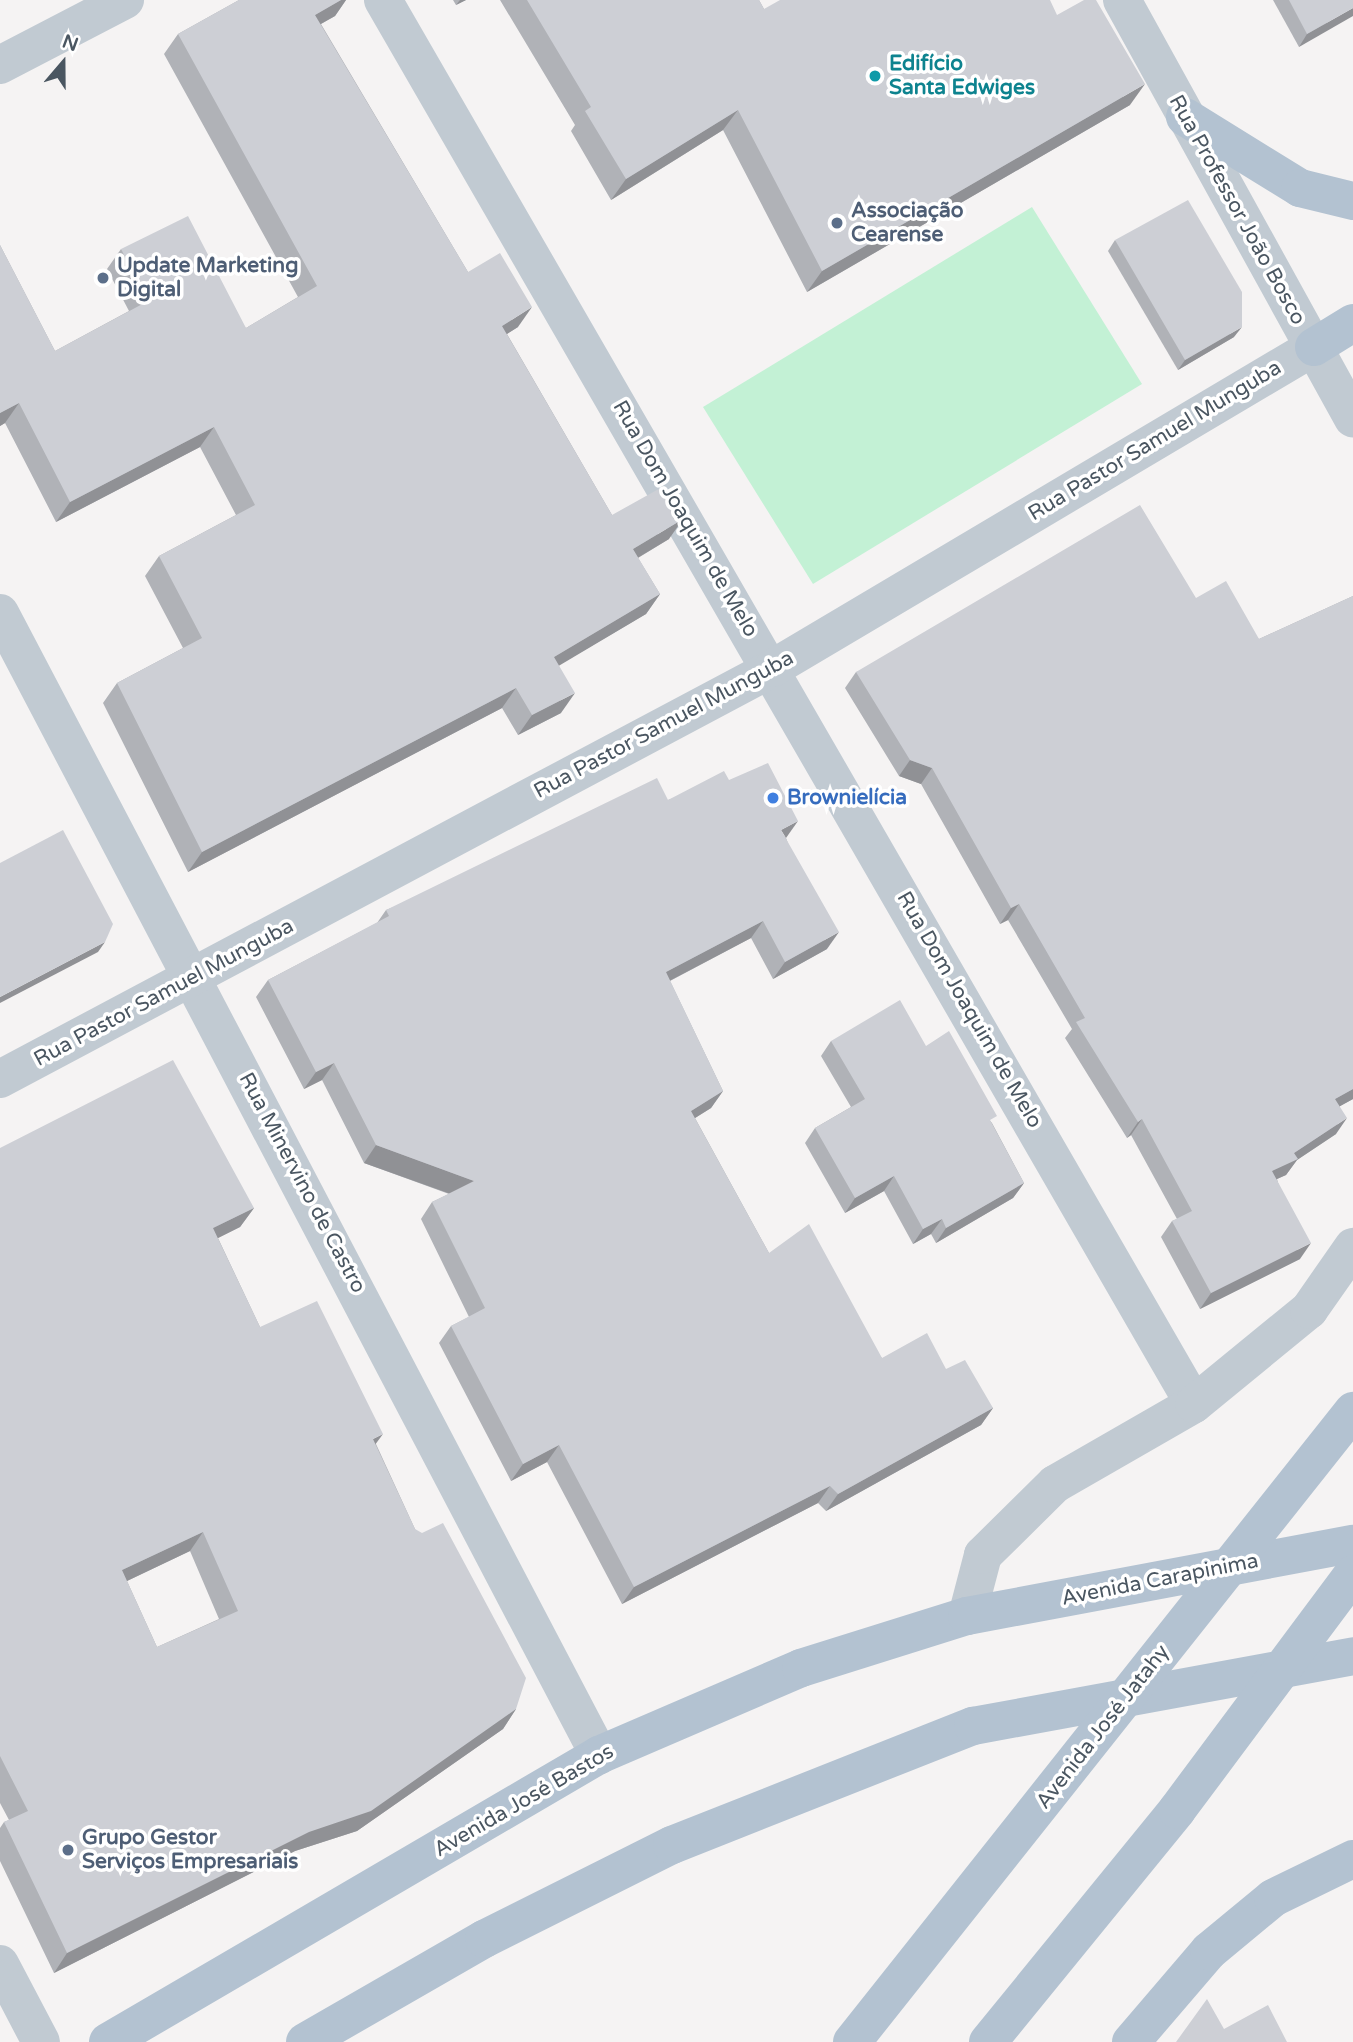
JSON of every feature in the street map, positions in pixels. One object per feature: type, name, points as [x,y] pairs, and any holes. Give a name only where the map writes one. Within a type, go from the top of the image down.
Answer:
[{"type":"main road","points":[[1185,117],[1300,188],[1353,201]]},
{"type":"main road","points":[[1314,346],[1353,323]]},
{"type":"main road","name":"Avenida José Jatahy","points":[[852,2042],[1353,1411]]},
{"type":"main road","name":"Avenida Carapinima","points":[[967,1616],[1353,1544]]},
{"type":"main road","points":[[988,2042],[1177,1810],[1353,1574]]},
{"type":"main road","name":"Avenida José Bastos","points":[[108,2042],[599,1755],[801,1668],[967,1616]]},
{"type":"main road","points":[[304,2042],[484,1939],[673,1845],[973,1726],[1353,1656]]},
{"type":"main road","points":[[1131,2042],[1209,1951],[1262,1907],[1353,1859]]},
{"type":"street","points":[[0,65],[125,0]]},
{"type":"street","name":"Rua Dom Joaquim de Melo","points":[[383,0],[773,668],[1194,1404]]},
{"type":"street","name":"Rua Professor João Bosco","points":[[1122,0],[1353,419]]},
{"type":"street","name":"Rua Pastor Samuel Munguba","points":[[0,1079],[773,668],[1314,346]]},
{"type":"street","name":"Rua Minervino de Castro","points":[[0,612],[194,977],[599,1755]]},
{"type":"street","points":[[967,1616],[983,1555],[1055,1484],[1194,1404],[1309,1310],[1353,1247]]},
{"type":"street","points":[[0,1964],[41,2042]]},
{"type":"green space","points":[[1032,207],[1142,384],[813,584],[703,407]]},
{"type":"building","points":[[239,0],[341,0],[315,15],[468,272],[500,253],[532,307],[502,326],[612,515],[664,486],[683,519],[633,549],[660,594],[554,657],[575,693],[532,715],[516,688],[202,852],[117,683],[202,638],[159,556],[255,505],[214,427],[70,502],[19,403],[0,413],[0,245],[55,351],[148,301],[121,249],[188,216],[246,328],[317,286],[178,34]]},
{"type":"building","points":[[527,0],[759,0],[764,9],[780,0],[1050,0],[1057,15],[1084,0],[1096,0],[1145,84],[822,271],[738,110],[626,179],[585,111],[591,107]]},
{"type":"building","points":[[1289,0],[1353,0],[1353,8],[1307,34]]},
{"type":"building","points":[[1188,200],[1242,292],[1242,327],[1185,360],[1115,240]]},
{"type":"building","points":[[1140,505],[1196,598],[1226,581],[1259,639],[1353,596],[1353,1089],[1335,1099],[1347,1118],[1294,1153],[1298,1159],[1272,1171],[1311,1243],[1211,1293],[1172,1221],[1192,1211],[1142,1119],[1138,1122],[1076,1022],[1085,1018],[1019,904],[1011,908],[932,768],[910,760],[856,672]]},
{"type":"building","points":[[768,763],[798,821],[781,830],[839,932],[785,962],[763,921],[666,972],[723,1091],[691,1111],[769,1253],[809,1224],[882,1358],[927,1333],[946,1369],[965,1360],[993,1408],[838,1494],[830,1486],[634,1587],[559,1445],[523,1464],[451,1326],[485,1308],[432,1202],[474,1181],[376,1145],[334,1063],[316,1072],[268,980],[389,916],[386,910],[657,778],[668,800],[724,771],[729,780]]},
{"type":"building","points":[[63,830],[113,924],[105,942],[0,997],[0,863]]},
{"type":"building","points":[[900,1000],[926,1046],[949,1031],[997,1116],[990,1120],[1024,1183],[946,1228],[942,1219],[923,1229],[894,1176],[855,1198],[815,1128],[865,1099],[831,1041]]},
{"type":"building","points":[[173,1060],[254,1208],[213,1228],[260,1327],[317,1301],[383,1434],[373,1439],[415,1529],[422,1533],[443,1523],[526,1678],[516,1709],[371,1811],[309,1832],[67,1953],[4,1822],[28,1811],[0,1756],[0,1148]],"holes":[[[203,1532],[238,1611],[157,1647],[122,1570]]]},
{"type":"building","points":[[1207,1999],[1224,2029],[1268,2005],[1287,2042],[1176,2042]]},
{"type":"place","name":"Edifício Santa Edwiges","points":[[875,76]]},
{"type":"place","name":"Associação Cearense","points":[[837,223]]},
{"type":"place","name":"Update Marketing Digital","points":[[103,278]]},
{"type":"place","name":"Brownielícia","points":[[773,798]]},
{"type":"place","name":"Grupo Gestor Serviços Empresariais","points":[[68,1850]]}]
